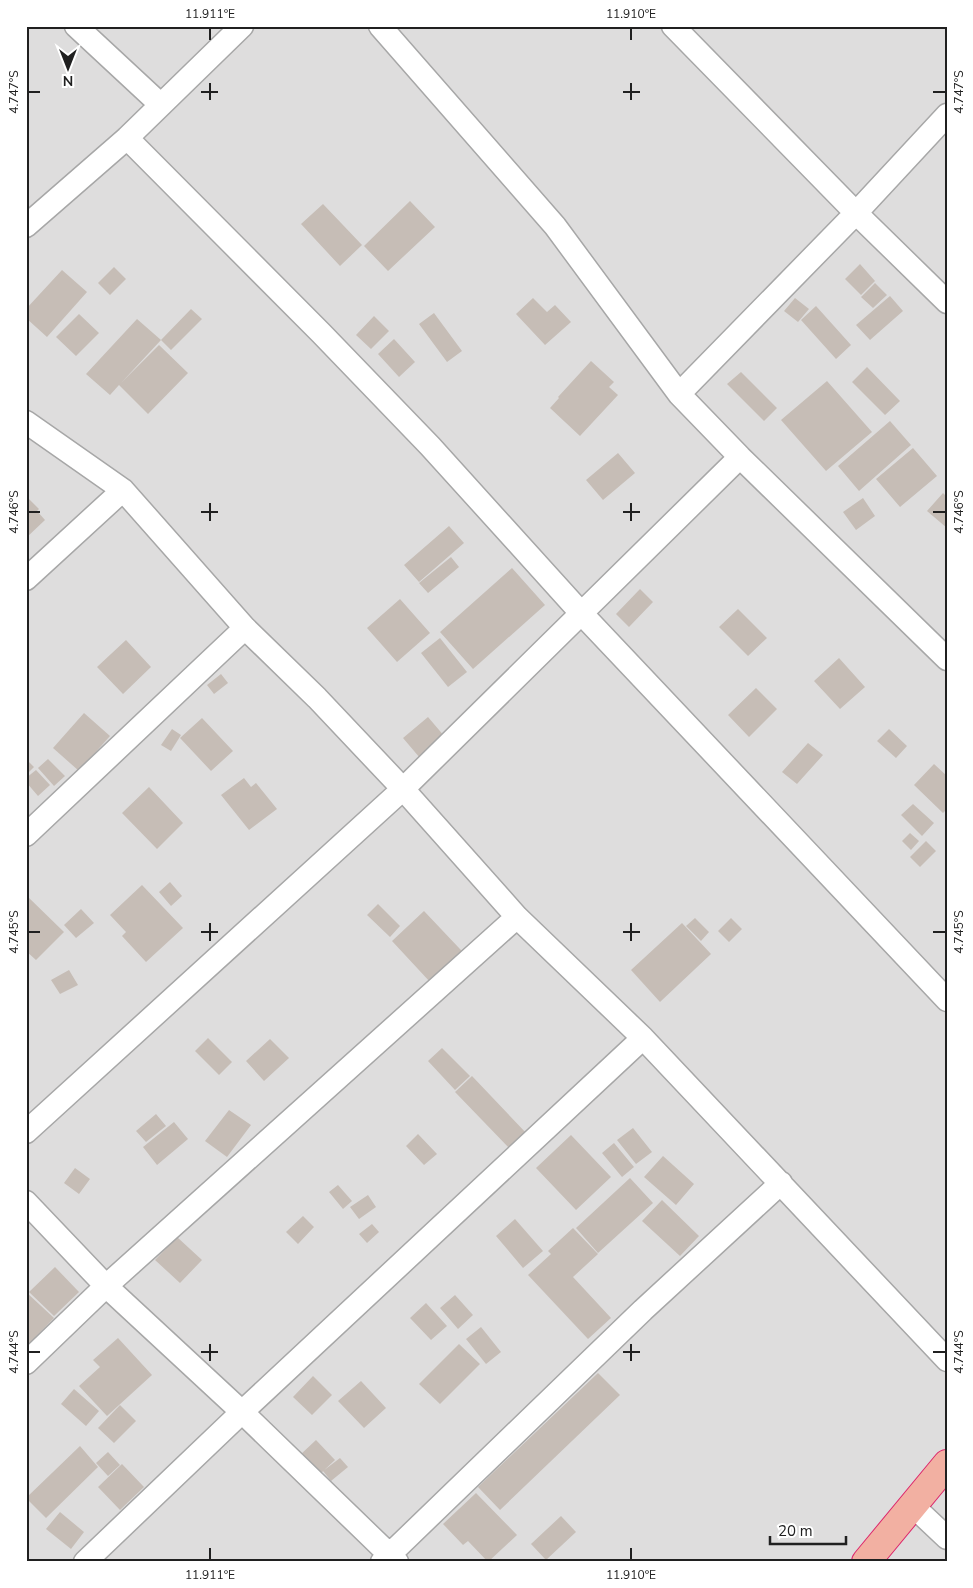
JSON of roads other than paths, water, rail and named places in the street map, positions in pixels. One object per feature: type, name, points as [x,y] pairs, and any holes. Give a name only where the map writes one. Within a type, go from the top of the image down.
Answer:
[{"type":"highway","points":[[866,1562],[947,1464]]},
{"type":"street","points":[[76,26],[161,105]]},
{"type":"street","points":[[26,226],[127,138],[242,26]]},
{"type":"street","points":[[380,26],[555,226],[679,394],[740,457],[947,659]]},
{"type":"street","points":[[673,26],[856,213],[947,302]]},
{"type":"street","points":[[679,394],[856,213],[947,115]]},
{"type":"street","points":[[127,138],[321,333],[430,446],[582,614],[947,1000]]},
{"type":"street","points":[[26,422],[123,490],[246,628],[317,698],[403,789],[517,918],[643,1038],[947,1360]]},
{"type":"street","points":[[26,1132],[403,789],[740,457]]},
{"type":"street","points":[[26,579],[123,490]]},
{"type":"street","points":[[26,835],[246,628]]},
{"type":"street","points":[[26,1363],[106,1286],[517,918]]},
{"type":"street","points":[[85,1562],[242,1412],[643,1038]]},
{"type":"street","points":[[26,1202],[106,1286],[242,1412],[390,1559],[643,1310],[781,1183]]},
{"type":"street","points":[[912,1506],[947,1538]]}]
